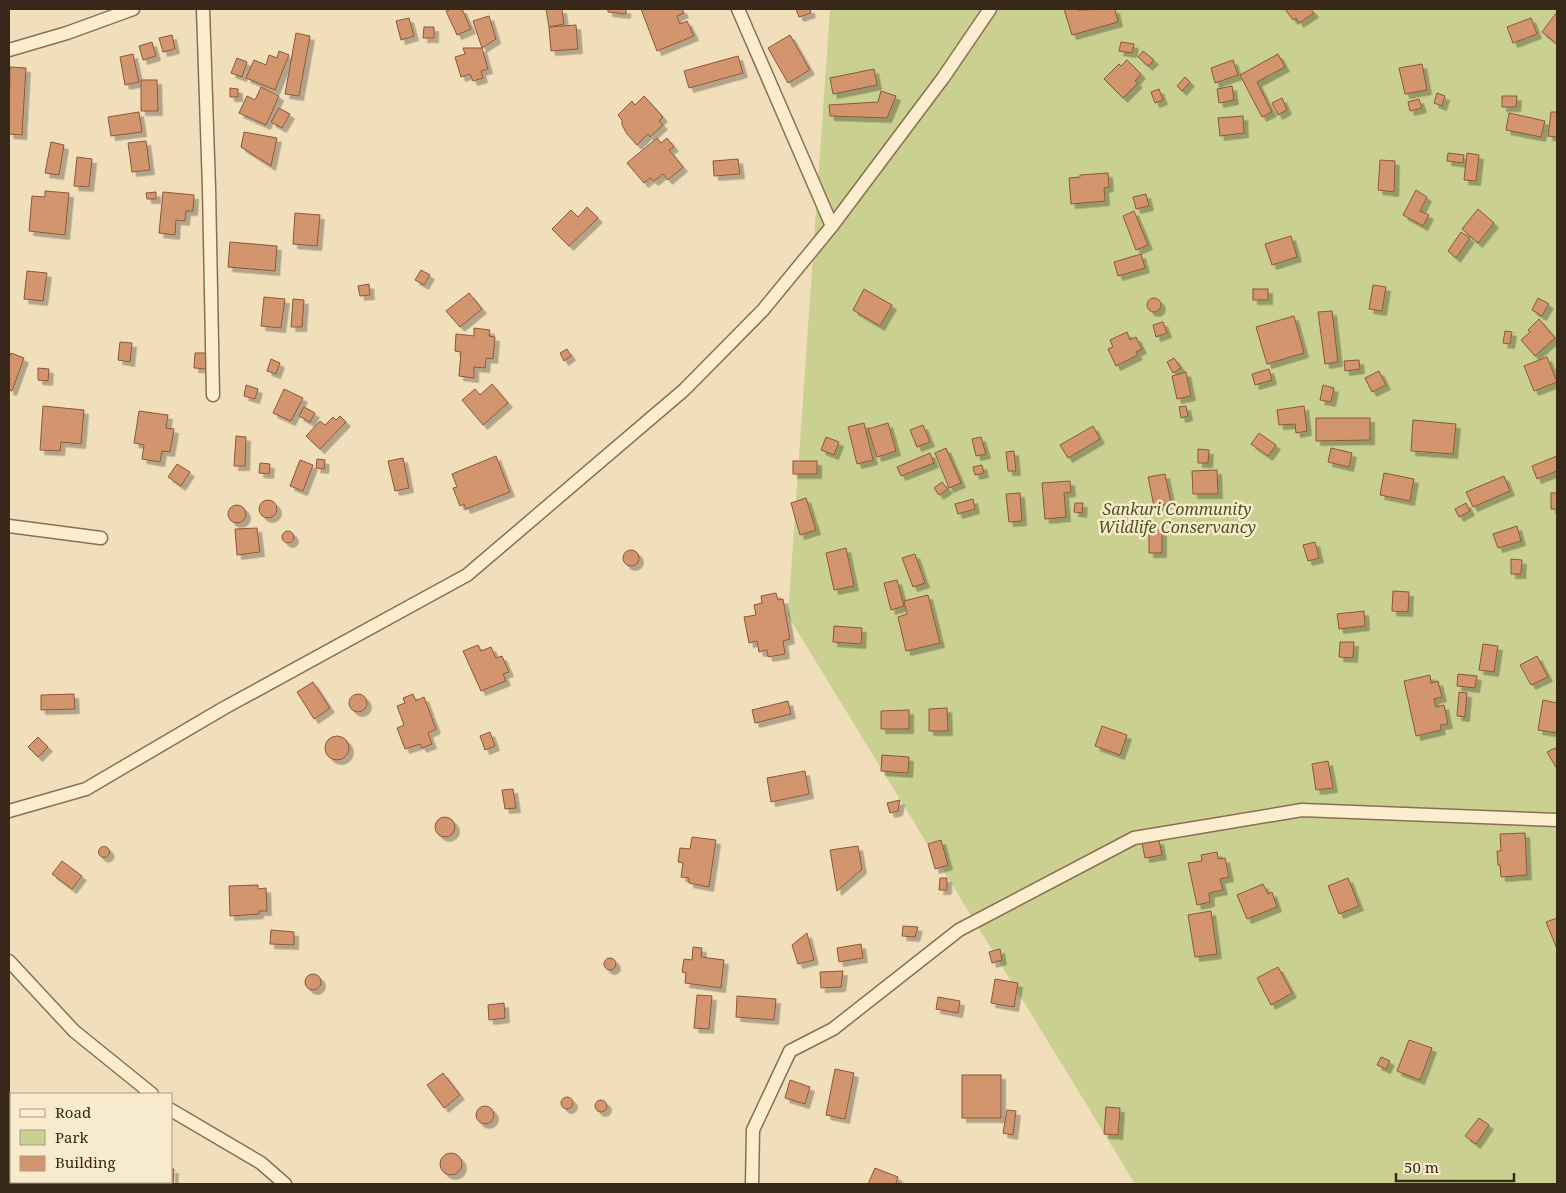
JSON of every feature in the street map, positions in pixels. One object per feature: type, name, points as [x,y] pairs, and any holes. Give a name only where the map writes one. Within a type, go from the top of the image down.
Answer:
[{"type":"street","points":[[9,50],[66,33],[133,9]]},
{"type":"street","points":[[203,9],[213,395]]},
{"type":"street","points":[[738,9],[832,226]]},
{"type":"street","points":[[9,811],[86,789],[224,708],[468,575],[684,390],[763,310],[832,226],[942,78],[990,9]]},
{"type":"street","points":[[9,526],[101,538]]},
{"type":"street","points":[[752,1184],[753,1130],[790,1051],[834,1029],[959,930],[1134,838],[1302,810],[1557,820]]},
{"type":"street","points":[[9,961],[74,1031],[151,1093]]},
{"type":"street","points":[[172,1111],[260,1163],[285,1184]]},
{"type":"green space","name":"Sankuri Community Wildlife Conservancy","points":[[830,9],[1557,9],[1557,1184],[1135,1184],[788,616]]},
{"type":"building","points":[[462,9],[471,29],[457,35],[446,11]]},
{"type":"building","points":[[546,9],[562,9],[564,24],[549,27]]},
{"type":"building","points":[[608,9],[626,9],[626,14],[608,12]]},
{"type":"building","points":[[641,9],[682,9],[684,13],[677,16],[680,24],[687,21],[694,36],[657,51]]},
{"type":"building","points":[[796,9],[810,9],[811,13],[799,17]]},
{"type":"building","points":[[1064,9],[1115,9],[1118,22],[1072,35]]},
{"type":"building","points":[[1285,9],[1311,9],[1314,13],[1299,23],[1296,18],[1293,20]]},
{"type":"building","points":[[1557,12],[1557,44],[1542,32]]},
{"type":"building","points":[[489,16],[496,39],[482,48],[473,21]]},
{"type":"building","points":[[409,18],[414,36],[401,40],[396,21]]},
{"type":"building","points":[[1531,18],[1537,34],[1513,43],[1507,27]]},
{"type":"building","points":[[576,25],[578,49],[551,51],[549,27]]},
{"type":"building","points":[[424,27],[434,27],[434,38],[423,38]]},
{"type":"building","points":[[296,33],[310,36],[299,96],[285,94]]},
{"type":"building","points":[[172,35],[175,49],[163,52],[159,38]]},
{"type":"building","points":[[790,35],[810,70],[788,83],[768,48]]},
{"type":"building","points":[[152,42],[156,56],[143,60],[139,46]]},
{"type":"building","points":[[1121,42],[1134,44],[1132,53],[1119,51]]},
{"type":"building","points":[[463,48],[482,48],[488,69],[481,71],[483,78],[473,81],[470,74],[461,77],[455,57],[465,54]]},
{"type":"building","points":[[279,51],[289,55],[275,90],[246,78],[254,60],[266,65],[269,55],[277,58]]},
{"type":"building","points":[[1143,51],[1154,60],[1148,66],[1138,57]]},
{"type":"building","points":[[133,54],[139,82],[125,85],[120,57]]},
{"type":"building","points":[[1278,54],[1285,67],[1257,82],[1272,112],[1262,117],[1240,75]]},
{"type":"building","points":[[738,56],[743,73],[689,88],[684,71]]},
{"type":"building","points":[[237,58],[247,62],[242,77],[231,73]]},
{"type":"building","points":[[1127,60],[1141,74],[1135,81],[1138,83],[1123,98],[1104,79],[1119,64],[1121,66]]},
{"type":"building","points":[[1233,60],[1238,75],[1215,83],[1211,68]]},
{"type":"building","points":[[1422,64],[1427,90],[1405,94],[1399,68]]},
{"type":"building","points":[[10,67],[26,68],[22,135],[9,134]]},
{"type":"building","points":[[874,69],[877,85],[833,94],[830,78]]},
{"type":"building","points":[[1185,77],[1190,82],[1182,91],[1177,86]]},
{"type":"building","points":[[141,80],[157,80],[158,111],[141,111]]},
{"type":"building","points":[[1232,86],[1234,100],[1219,103],[1217,89]]},
{"type":"building","points":[[261,87],[279,96],[266,125],[239,113],[247,96],[255,100]]},
{"type":"building","points":[[230,88],[238,89],[238,97],[230,97]]},
{"type":"building","points":[[1159,89],[1163,100],[1155,103],[1151,92]]},
{"type":"building","points":[[881,91],[896,96],[887,118],[830,116],[829,105],[878,102]]},
{"type":"building","points":[[1437,93],[1445,96],[1442,106],[1434,103]]},
{"type":"building","points":[[644,96],[663,117],[659,121],[663,125],[650,137],[648,134],[637,145],[627,134],[618,115],[632,101],[635,105]]},
{"type":"building","points":[[1502,96],[1517,96],[1516,107],[1502,107]]},
{"type":"building","points":[[1282,98],[1287,110],[1278,115],[1272,103]]},
{"type":"building","points":[[1419,99],[1422,108],[1410,111],[1408,102]]},
{"type":"building","points":[[279,108],[290,114],[282,128],[271,122]]},
{"type":"building","points":[[139,112],[142,132],[111,136],[108,117]]},
{"type":"building","points":[[1551,112],[1557,112],[1557,137],[1548,136]]},
{"type":"building","points":[[1509,113],[1545,121],[1541,137],[1506,130]]},
{"type":"building","points":[[1243,116],[1244,133],[1220,136],[1218,118]]},
{"type":"building","points":[[244,132],[277,138],[271,166],[241,147]]},
{"type":"building","points":[[657,138],[661,143],[667,138],[674,147],[669,150],[683,167],[668,180],[663,174],[654,181],[650,178],[644,183],[627,163]]},
{"type":"building","points":[[146,141],[150,170],[132,172],[128,143]]},
{"type":"building","points":[[51,142],[64,145],[59,175],[45,173]]},
{"type":"building","points":[[1448,153],[1464,155],[1463,163],[1447,161]]},
{"type":"building","points":[[1467,153],[1479,155],[1476,181],[1464,180]]},
{"type":"building","points":[[77,157],[92,159],[89,187],[74,186]]},
{"type":"building","points":[[738,159],[740,174],[714,176],[713,161]]},
{"type":"building","points":[[1380,160],[1395,161],[1394,192],[1378,190]]},
{"type":"building","points":[[1108,173],[1109,187],[1104,188],[1105,201],[1071,204],[1069,178],[1080,177],[1080,175]]},
{"type":"building","points":[[1416,190],[1427,197],[1420,211],[1429,215],[1423,226],[1403,215]]},
{"type":"building","points":[[45,191],[69,193],[65,235],[29,231],[32,196],[45,197]]},
{"type":"building","points":[[156,192],[156,199],[147,199],[146,193]]},
{"type":"building","points":[[163,192],[194,195],[193,211],[186,211],[185,221],[176,220],[175,235],[159,233]]},
{"type":"building","points":[[1146,194],[1149,206],[1136,209],[1133,197]]},
{"type":"building","points":[[587,207],[598,218],[569,246],[552,229],[571,210],[578,217]]},
{"type":"building","points":[[1478,209],[1494,223],[1478,243],[1462,229]]},
{"type":"building","points":[[1134,211],[1148,245],[1136,250],[1123,216]]},
{"type":"building","points":[[295,213],[320,215],[317,246],[293,244]]},
{"type":"building","points":[[1461,232],[1470,238],[1456,258],[1448,251]]},
{"type":"building","points":[[1291,236],[1297,257],[1272,265],[1265,244]]},
{"type":"building","points":[[230,242],[277,246],[275,271],[228,267]]},
{"type":"building","points":[[1141,254],[1145,268],[1118,276],[1114,262]]},
{"type":"building","points":[[421,270],[430,275],[424,285],[415,280]]},
{"type":"building","points":[[27,271],[47,273],[43,301],[24,299]]},
{"type":"building","points":[[369,284],[370,295],[360,296],[358,286]]},
{"type":"building","points":[[1373,285],[1386,287],[1382,311],[1369,309]]},
{"type":"building","points":[[864,289],[892,305],[880,326],[853,310]]},
{"type":"building","points":[[1253,289],[1268,289],[1268,300],[1253,300]]},
{"type":"building","points":[[469,293],[482,309],[460,327],[446,311]]},
{"type":"building","points":[[264,297],[285,299],[281,328],[261,326]]},
{"type":"building","points":[[1154,298],[1159,300],[1161,305],[1159,310],[1154,312],[1149,310],[1147,305],[1149,300]]},
{"type":"building","points":[[1538,298],[1549,304],[1542,316],[1532,310]]},
{"type":"building","points":[[293,299],[304,300],[302,327],[291,327]]},
{"type":"building","points":[[1332,311],[1338,362],[1325,364],[1318,312]]},
{"type":"building","points":[[1294,316],[1304,353],[1267,364],[1256,327]]},
{"type":"building","points":[[1539,319],[1555,338],[1535,356],[1521,340],[1530,332],[1528,330]]},
{"type":"building","points":[[1163,322],[1167,333],[1156,337],[1153,325]]},
{"type":"building","points":[[474,328],[490,330],[489,336],[495,337],[493,359],[486,358],[485,368],[474,367],[474,378],[459,376],[461,352],[455,351],[456,334],[474,336]]},
{"type":"building","points":[[1505,331],[1512,332],[1510,344],[1503,343]]},
{"type":"building","points":[[1127,332],[1130,340],[1136,337],[1142,349],[1136,352],[1138,355],[1116,366],[1108,349],[1113,347],[1110,340]]},
{"type":"building","points":[[120,342],[132,343],[130,362],[118,360]]},
{"type":"building","points":[[567,349],[571,356],[564,361],[560,353]]},
{"type":"building","points":[[11,353],[24,358],[12,391],[9,390],[9,359]]},
{"type":"building","points":[[195,353],[208,353],[208,369],[194,368]]},
{"type":"building","points":[[1547,357],[1557,382],[1534,391],[1524,366]]},
{"type":"building","points":[[1174,358],[1181,368],[1173,373],[1167,362]]},
{"type":"building","points":[[271,359],[280,363],[276,374],[267,371]]},
{"type":"building","points":[[1359,360],[1360,369],[1345,371],[1344,361]]},
{"type":"building","points":[[38,368],[49,369],[48,381],[38,380]]},
{"type":"building","points":[[1269,369],[1272,380],[1255,385],[1252,374]]},
{"type":"building","points":[[1379,371],[1386,385],[1372,392],[1365,378]]},
{"type":"building","points":[[1186,372],[1191,396],[1177,399],[1172,376]]},
{"type":"building","points":[[492,384],[508,403],[483,425],[462,400],[475,389],[480,395]]},
{"type":"building","points":[[246,385],[258,389],[255,399],[244,396]]},
{"type":"building","points":[[1323,385],[1334,388],[1331,402],[1320,400]]},
{"type":"building","points":[[284,389],[303,398],[291,421],[273,413]]},
{"type":"building","points":[[43,406],[84,410],[81,444],[61,442],[60,451],[40,450]]},
{"type":"building","points":[[1186,406],[1188,416],[1181,418],[1179,407]]},
{"type":"building","points":[[1304,406],[1307,431],[1296,433],[1295,424],[1279,425],[1277,410]]},
{"type":"building","points":[[304,407],[315,413],[310,422],[299,416]]},
{"type":"building","points":[[139,411],[168,415],[166,428],[174,429],[170,452],[162,451],[160,462],[142,459],[144,445],[134,443]]},
{"type":"building","points":[[340,416],[346,422],[320,449],[306,436],[320,421],[325,425],[333,417],[336,420]]},
{"type":"building","points":[[1316,418],[1370,418],[1370,440],[1316,441]]},
{"type":"building","points":[[1413,420],[1456,424],[1453,454],[1411,451]]},
{"type":"building","points":[[864,423],[873,460],[857,464],[848,427]]},
{"type":"building","points":[[888,423],[896,451],[877,457],[868,429]]},
{"type":"building","points":[[923,425],[930,442],[917,447],[910,430]]},
{"type":"building","points":[[1093,426],[1100,439],[1068,458],[1060,445]]},
{"type":"building","points":[[1259,433],[1276,445],[1268,456],[1251,444]]},
{"type":"building","points":[[236,436],[246,437],[245,466],[234,466]]},
{"type":"building","points":[[826,437],[839,442],[834,455],[821,450]]},
{"type":"building","points":[[981,437],[986,454],[976,456],[972,439]]},
{"type":"building","points":[[946,448],[961,483],[949,488],[935,453]]},
{"type":"building","points":[[1331,448],[1352,453],[1349,467],[1328,462]]},
{"type":"building","points":[[1198,449],[1209,450],[1208,463],[1198,463]]},
{"type":"building","points":[[1014,451],[1016,471],[1008,471],[1006,452]]},
{"type":"building","points":[[930,453],[934,463],[901,476],[897,467]]},
{"type":"building","points":[[496,456],[510,492],[466,509],[464,504],[460,506],[453,488],[457,487],[452,474]]},
{"type":"building","points":[[1557,456],[1557,471],[1537,479],[1532,466]]},
{"type":"building","points":[[403,458],[409,488],[395,491],[388,461]]},
{"type":"building","points":[[317,459],[325,460],[324,469],[316,468]]},
{"type":"building","points":[[300,460],[313,465],[303,491],[290,486]]},
{"type":"building","points":[[793,461],[817,461],[817,474],[793,474]]},
{"type":"building","points":[[260,463],[270,464],[269,474],[259,473]]},
{"type":"building","points":[[177,464],[190,472],[181,486],[168,477]]},
{"type":"building","points":[[982,465],[984,473],[975,475],[973,467]]},
{"type":"building","points":[[1217,470],[1218,494],[1193,494],[1192,471]]},
{"type":"building","points":[[1384,473],[1414,479],[1410,501],[1380,495]]},
{"type":"building","points":[[1165,474],[1171,503],[1154,506],[1148,477]]},
{"type":"building","points":[[1504,476],[1510,491],[1473,507],[1466,492]]},
{"type":"building","points":[[1070,481],[1071,492],[1064,493],[1066,517],[1045,519],[1042,483]]},
{"type":"building","points":[[942,482],[948,489],[939,495],[934,488]]},
{"type":"building","points":[[1020,493],[1022,521],[1009,522],[1006,494]]},
{"type":"building","points":[[1551,493],[1557,493],[1557,509],[1551,509]]},
{"type":"building","points":[[806,498],[816,530],[800,535],[791,503]]},
{"type":"building","points":[[973,499],[975,509],[958,514],[955,504]]},
{"type":"building","points":[[268,500],[274,503],[277,509],[274,515],[268,518],[262,515],[259,509],[262,503]]},
{"type":"building","points":[[1075,503],[1083,503],[1082,513],[1074,512]]},
{"type":"building","points":[[1466,503],[1470,511],[1459,517],[1455,509]]},
{"type":"building","points":[[237,505],[243,508],[246,514],[243,520],[237,523],[231,520],[228,514],[231,508]]},
{"type":"building","points":[[1517,526],[1521,541],[1498,548],[1493,534]]},
{"type":"building","points":[[257,528],[260,552],[237,555],[235,529]]},
{"type":"building","points":[[1162,530],[1162,553],[1149,553],[1149,531]]},
{"type":"building","points":[[286,531],[290,531],[294,537],[290,543],[286,543],[282,539],[282,535]]},
{"type":"building","points":[[1315,542],[1319,558],[1308,561],[1303,545]]},
{"type":"building","points":[[846,548],[854,586],[834,590],[826,553]]},
{"type":"building","points":[[628,550],[634,550],[639,555],[637,564],[628,566],[623,561],[623,555]]},
{"type":"building","points":[[915,554],[925,583],[913,587],[902,558]]},
{"type":"building","points":[[1511,559],[1522,560],[1521,574],[1511,574]]},
{"type":"building","points":[[897,580],[904,606],[891,610],[884,583]]},
{"type":"building","points":[[1393,591],[1409,592],[1408,612],[1392,611]]},
{"type":"building","points":[[776,593],[778,600],[783,599],[790,639],[783,641],[785,654],[768,657],[767,650],[759,652],[757,641],[749,643],[744,617],[756,615],[754,605],[762,603],[761,596]]},
{"type":"building","points":[[928,595],[940,643],[906,651],[898,617],[907,614],[904,601]]},
{"type":"building","points":[[1364,611],[1365,626],[1339,629],[1337,614]]},
{"type":"building","points":[[834,626],[862,628],[861,644],[833,642]]},
{"type":"building","points":[[1340,642],[1354,642],[1353,658],[1339,657]]},
{"type":"building","points":[[1483,644],[1498,646],[1494,672],[1479,670]]},
{"type":"building","points":[[478,645],[481,651],[491,647],[496,658],[502,656],[509,672],[503,674],[506,681],[481,691],[463,651]]},
{"type":"building","points":[[1537,656],[1548,677],[1531,685],[1520,665]]},
{"type":"building","points":[[1458,674],[1477,676],[1475,688],[1457,686]]},
{"type":"building","points":[[1430,675],[1431,683],[1438,681],[1442,697],[1434,699],[1436,707],[1444,705],[1448,724],[1440,725],[1441,730],[1416,736],[1404,681]]},
{"type":"building","points":[[313,682],[330,708],[314,719],[297,692]]},
{"type":"building","points":[[1459,692],[1467,693],[1465,717],[1457,716]]},
{"type":"building","points":[[74,694],[75,709],[41,710],[41,695]]},
{"type":"building","points":[[358,694],[364,697],[367,703],[364,709],[358,712],[352,709],[349,703],[352,697]]},
{"type":"building","points":[[413,694],[416,701],[424,697],[436,729],[428,733],[432,744],[422,748],[420,744],[405,749],[397,728],[404,725],[397,706],[405,703],[403,698]]},
{"type":"building","points":[[1543,700],[1557,703],[1557,733],[1538,730]]},
{"type":"building","points":[[788,701],[791,714],[755,723],[752,710]]},
{"type":"building","points":[[947,708],[948,731],[929,731],[929,709]]},
{"type":"building","points":[[909,710],[909,729],[881,729],[881,711]]},
{"type":"building","points":[[1102,726],[1127,735],[1120,755],[1095,746]]},
{"type":"building","points":[[490,732],[495,746],[485,750],[480,736]]},
{"type":"building","points":[[337,736],[346,739],[349,748],[346,757],[337,760],[328,757],[325,748],[328,739]]},
{"type":"building","points":[[38,737],[48,747],[38,757],[28,747]]},
{"type":"building","points":[[1555,748],[1557,751],[1557,769],[1547,752]]},
{"type":"building","points":[[882,755],[909,757],[908,773],[881,771]]},
{"type":"building","points":[[1328,761],[1333,788],[1316,790],[1312,764]]},
{"type":"building","points":[[805,771],[809,794],[771,802],[767,778]]},
{"type":"building","points":[[513,789],[516,808],[505,809],[502,790]]},
{"type":"building","points":[[900,800],[898,811],[890,813],[887,803]]},
{"type":"building","points":[[441,817],[449,817],[455,823],[455,831],[449,837],[441,837],[435,831],[435,823]]},
{"type":"building","points":[[1525,833],[1527,875],[1501,877],[1497,851],[1501,851],[1500,834]]},
{"type":"building","points":[[692,837],[716,840],[709,887],[689,883],[689,878],[681,877],[683,863],[678,862],[680,848],[690,849]]},
{"type":"building","points":[[941,840],[948,865],[935,869],[928,844]]},
{"type":"building","points":[[1159,840],[1162,855],[1145,858],[1142,843]]},
{"type":"building","points":[[104,846],[110,852],[104,858],[98,852]]},
{"type":"building","points":[[858,846],[862,869],[837,891],[830,850]]},
{"type":"building","points":[[1217,852],[1218,859],[1225,858],[1229,877],[1220,879],[1223,890],[1209,893],[1210,902],[1197,905],[1188,863],[1202,861],[1201,855]]},
{"type":"building","points":[[62,861],[82,876],[72,889],[52,874]]},
{"type":"building","points":[[940,878],[947,878],[947,890],[939,890]]},
{"type":"building","points":[[1348,878],[1359,906],[1339,914],[1328,886]]},
{"type":"building","points":[[1263,884],[1268,894],[1272,892],[1277,907],[1247,919],[1237,895]]},
{"type":"building","points":[[258,885],[258,889],[266,888],[267,911],[259,911],[259,914],[230,916],[229,886]]},
{"type":"building","points":[[1211,911],[1217,954],[1195,957],[1188,915]]},
{"type":"building","points":[[1557,918],[1557,949],[1546,922]]},
{"type":"building","points":[[903,926],[918,927],[915,937],[902,936]]},
{"type":"building","points":[[271,930],[294,932],[294,945],[270,944]]},
{"type":"building","points":[[807,933],[814,960],[798,964],[792,945]]},
{"type":"building","points":[[861,944],[863,958],[839,962],[837,948]]},
{"type":"building","points":[[693,947],[702,948],[701,957],[724,960],[721,988],[685,983],[686,973],[682,972],[684,959],[692,960]]},
{"type":"building","points":[[1000,949],[1002,960],[992,963],[989,952]]},
{"type":"building","points":[[608,958],[612,958],[616,964],[612,970],[608,970],[604,966],[604,962]]},
{"type":"building","points":[[1278,967],[1292,993],[1271,1005],[1257,978]]},
{"type":"building","points":[[843,971],[841,987],[821,988],[820,972]]},
{"type":"building","points":[[313,974],[321,982],[313,990],[305,982]]},
{"type":"building","points":[[995,979],[1018,983],[1014,1007],[991,1003]]},
{"type":"building","points":[[697,995],[712,996],[709,1029],[694,1028]]},
{"type":"building","points":[[737,996],[776,999],[774,1020],[736,1017]]},
{"type":"building","points":[[938,997],[960,1001],[958,1013],[936,1009]]},
{"type":"building","points":[[504,1003],[505,1018],[489,1020],[488,1005]]},
{"type":"building","points":[[1409,1040],[1432,1048],[1420,1080],[1397,1071]]},
{"type":"building","points":[[1381,1057],[1390,1061],[1386,1069],[1377,1065]]},
{"type":"building","points":[[835,1069],[854,1073],[845,1119],[826,1115]]},
{"type":"building","points":[[443,1073],[460,1095],[444,1108],[427,1085]]},
{"type":"building","points":[[962,1075],[1001,1075],[1001,1118],[962,1118]]},
{"type":"building","points":[[790,1080],[810,1087],[805,1104],[785,1098]]},
{"type":"building","points":[[565,1097],[569,1097],[573,1103],[569,1109],[565,1109],[561,1105],[561,1101]]},
{"type":"building","points":[[599,1100],[603,1100],[607,1106],[603,1112],[599,1112],[595,1108],[595,1104]]},
{"type":"building","points":[[485,1106],[491,1109],[494,1115],[491,1121],[485,1124],[479,1121],[476,1115],[479,1109]]},
{"type":"building","points":[[1106,1107],[1120,1108],[1118,1135],[1104,1134]]},
{"type":"building","points":[[1007,1110],[1016,1111],[1013,1135],[1003,1133]]},
{"type":"building","points":[[1479,1118],[1489,1125],[1476,1144],[1465,1136]]},
{"type":"building","points":[[451,1153],[459,1156],[462,1164],[459,1172],[451,1175],[443,1172],[440,1164],[443,1156]]},
{"type":"building","points":[[875,1168],[898,1177],[896,1184],[868,1184]]},
{"type":"building","points":[[172,1169],[174,1169],[173,1184],[148,1184],[172,1183]]}]
